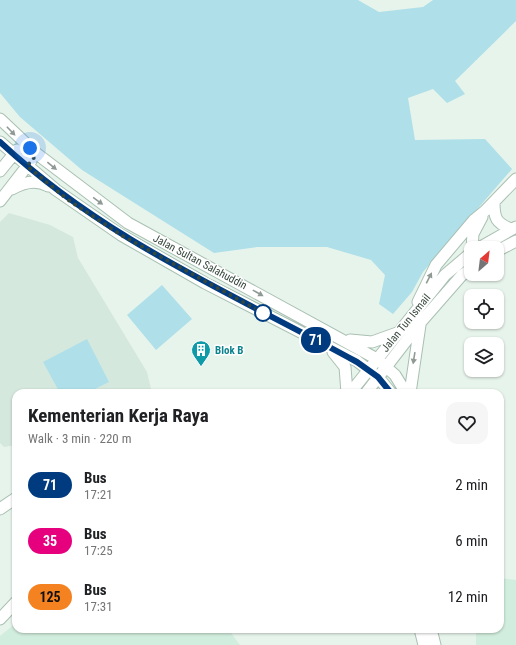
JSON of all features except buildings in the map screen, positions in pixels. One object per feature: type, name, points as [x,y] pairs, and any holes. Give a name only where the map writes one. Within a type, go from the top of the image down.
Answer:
[{"type":"street","name":"Jalan Sultan Salahuddin","points":[[0,119],[23,143],[128,223],[342,338],[377,359],[400,382],[404,389]]},
{"type":"street","name":"Jalan Sultan Salahuddin","points":[[0,142],[56,190],[121,235],[205,283],[328,346],[369,370],[378,377],[388,389]]},
{"type":"street","points":[[0,171],[23,143]]},
{"type":"street","points":[[0,201],[37,154]]},
{"type":"street","points":[[413,314],[436,265],[474,220],[485,211],[516,179]]},
{"type":"street","points":[[8,191],[27,182],[41,182],[56,190]]},
{"type":"street","points":[[494,202],[496,220],[500,224],[514,228]]},
{"type":"street","points":[[472,241],[473,234],[485,211]]},
{"type":"street","points":[[491,241],[514,228]]},
{"type":"street","points":[[461,235],[460,243],[464,248]]},
{"type":"street","points":[[504,247],[516,241]]},
{"type":"street","name":"Jalan Tun Ismail","points":[[352,389],[369,370],[445,275],[464,260]]},
{"type":"street","name":"Jalan Tun Ismail","points":[[369,389],[420,323],[464,274]]},
{"type":"street","points":[[410,389],[412,368],[420,323]]},
{"type":"street","points":[[342,338],[362,342],[372,342],[399,332]]},
{"type":"street","points":[[328,346],[345,367],[348,389]]},
{"type":"street","points":[[0,509],[12,501]]},
{"type":"street","points":[[0,619],[12,606]]},
{"type":"street","points":[[421,633],[424,645]]},
{"type":"street","points":[[432,633],[435,645]]},
{"type":"shaded area","points":[[0,0],[358,0],[379,12],[423,7],[433,0],[516,0],[516,21],[455,81],[465,94],[447,103],[433,89],[408,98],[415,140],[485,139],[512,169],[423,272],[412,292],[393,314],[379,304],[385,275],[371,260],[327,247],[257,247],[214,253],[82,170],[20,117],[0,93]]},
{"type":"shaded area","points":[[9,213],[50,225],[73,237],[78,258],[147,372],[151,389],[12,389],[12,446],[4,447],[0,443],[0,222]]},
{"type":"shaded area","points":[[162,285],[192,319],[156,350],[127,315]]},
{"type":"shaded area","points":[[87,339],[109,382],[95,389],[58,389],[43,362]]},
{"type":"shaded area","points":[[504,578],[516,580],[516,645],[476,645],[476,633],[504,633]]},
{"type":"shaded area","points":[[12,626],[12,633],[231,633],[240,645],[0,645],[0,636]]},
{"type":"bus line","name":"71","points":[[0,142],[67,199],[121,235],[205,283],[357,362],[378,377],[389,389]]},
{"type":"place","name":"Blok B","points":[[201,367]]},
{"type":"route","points":[[30,148],[37,154],[27,166],[67,199],[121,235],[205,283],[263,313]]}]
